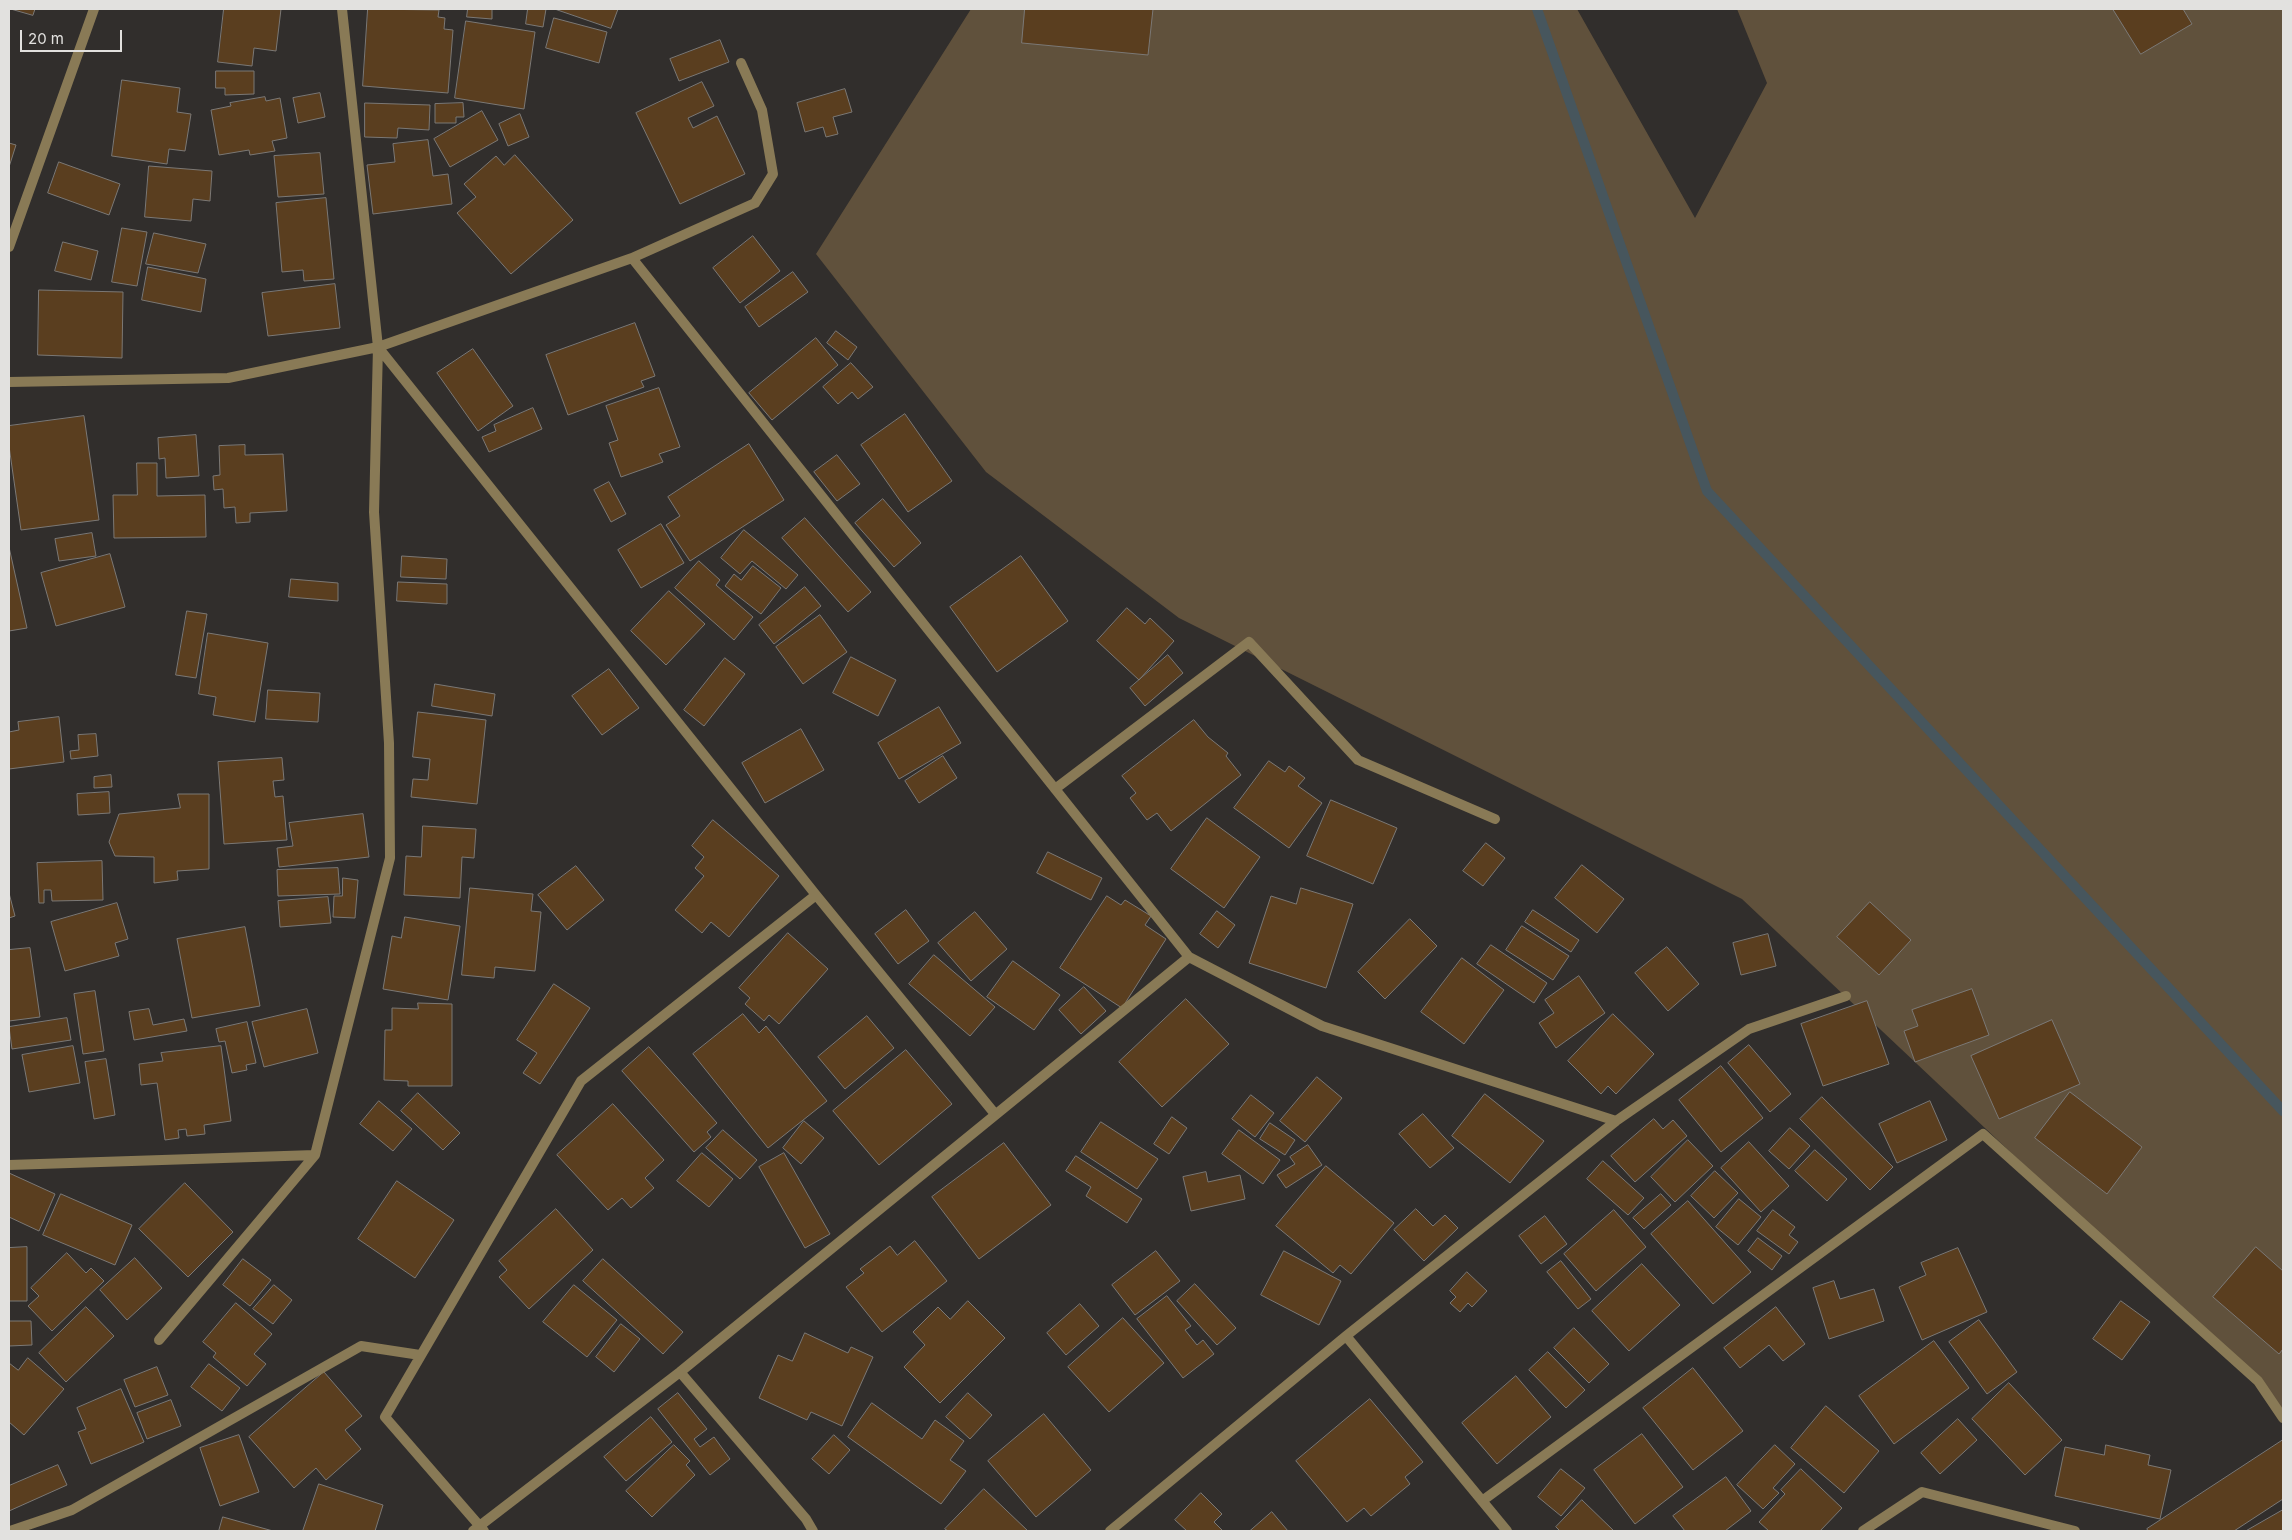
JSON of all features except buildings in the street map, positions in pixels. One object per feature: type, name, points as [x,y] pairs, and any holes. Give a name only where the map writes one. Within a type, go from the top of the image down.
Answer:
[{"type":"street","points":[[9,247],[94,9]]},
{"type":"street","points":[[159,1340],[315,1155],[390,858],[389,743],[374,512],[378,347],[342,9]]},
{"type":"street","points":[[9,382],[228,378],[378,347],[632,258],[755,203],[773,174],[762,110],[741,64]]},
{"type":"street","points":[[632,258],[1189,957],[1322,1026],[1616,1121]]},
{"type":"street","points":[[378,347],[816,895],[995,1114]]},
{"type":"street","points":[[1055,789],[1249,642],[1358,760],[1495,819]]},
{"type":"street","points":[[816,895],[581,1081],[385,1417],[479,1529],[680,1372],[1189,957]]},
{"type":"street","points":[[1110,1531],[1346,1336],[1616,1121],[1749,1029],[1846,996]]},
{"type":"street","points":[[1482,1501],[1983,1134],[2258,1381],[2283,1418]]},
{"type":"street","points":[[9,1165],[315,1155]]},
{"type":"street","points":[[1346,1336],[1507,1531]]},
{"type":"street","points":[[10,1531],[72,1510],[360,1346],[420,1355]]},
{"type":"street","points":[[680,1372],[806,1519],[813,1531]]},
{"type":"street","points":[[1863,1531],[1922,1492],[2075,1531]]},
{"type":"shaded area","points":[[971,9],[1577,9],[1695,218],[1767,83],[1737,9],[2283,9],[2283,1409],[1742,899],[1179,618],[986,472],[816,254]]},
{"type":"waterway","points":[[1537,9],[1707,491],[2283,1111]]}]
